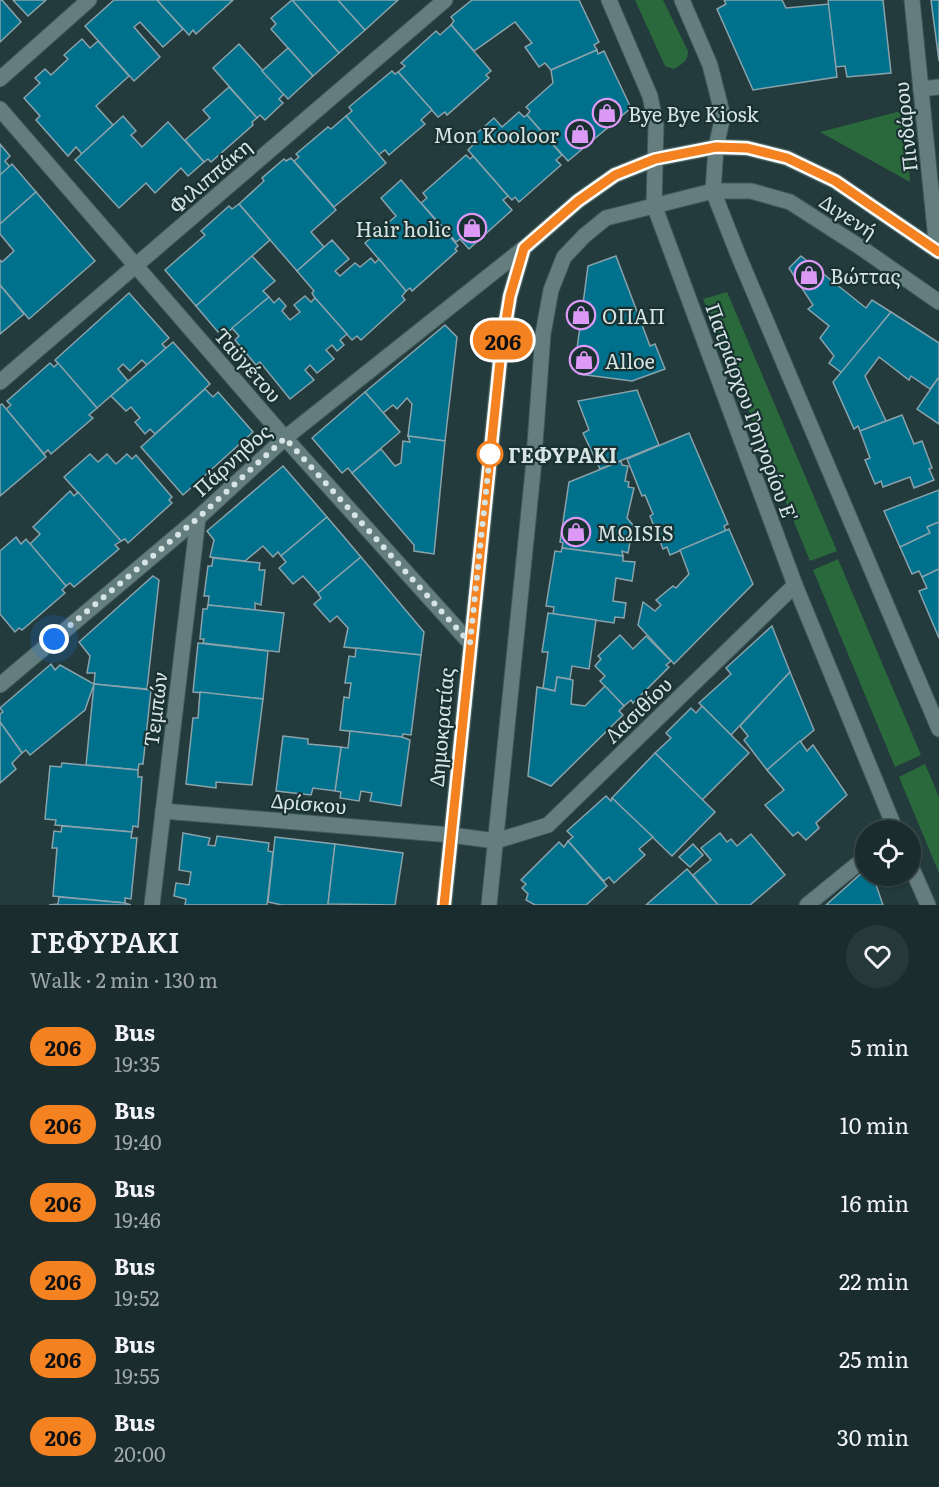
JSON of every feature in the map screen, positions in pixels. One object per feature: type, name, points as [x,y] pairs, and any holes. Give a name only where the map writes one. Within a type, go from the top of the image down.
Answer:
[{"type":"street","points":[[0,79],[90,0]]},
{"type":"street","name":"Φιλιππάκη","points":[[0,382],[445,0]]},
{"type":"street","name":"Πατριάρχου Γρηγορίου Ε'","points":[[609,0],[650,96],[656,125],[654,205],[795,585],[891,820]]},
{"type":"street","points":[[682,0],[710,65],[723,116],[716,147],[713,191],[939,729]]},
{"type":"street","name":"Πινδάρου","points":[[912,0],[938,251]]},
{"type":"street","points":[[921,89],[939,87]]},
{"type":"street","name":"Ταϋγέτου","points":[[0,109],[285,438],[470,643]]},
{"type":"street","name":"Διγενή","points":[[655,159],[716,147],[747,148],[787,158],[835,181],[938,251]]},
{"type":"street","points":[[524,248],[578,201],[615,175],[655,159]]},
{"type":"street","name":"Διγενή","points":[[654,205],[713,191],[751,191],[790,202],[861,247],[939,303]]},
{"type":"street","points":[[489,905],[533,471],[543,333],[550,290],[564,257],[606,218],[654,205]]},
{"type":"street","name":"Πάρνηθος","points":[[0,685],[198,518],[285,438],[524,248]]},
{"type":"street","name":"Δημοκρατίας","points":[[444,905],[501,351],[510,296],[524,248]]},
{"type":"street","name":"Τεμπών","points":[[152,905],[198,518]]},
{"type":"street","name":"Λασιθίου","points":[[496,841],[548,825],[795,585]]},
{"type":"street","name":"Δρίσκου","points":[[163,812],[451,835],[496,841]]},
{"type":"street","points":[[807,905],[855,866]]},
{"type":"street","points":[[920,886],[928,905]]},
{"type":"green space","points":[[635,0],[663,0],[688,51],[686,60],[682,64],[674,69],[665,66]]},
{"type":"green space","points":[[905,110],[910,182],[820,132]]},
{"type":"green space","points":[[727,292],[837,551],[810,561],[703,299]]},
{"type":"green space","points":[[838,559],[921,755],[895,767],[813,570]]},
{"type":"green space","points":[[925,764],[939,797],[939,873],[921,830],[921,820],[917,820],[899,777]]},
{"type":"building","points":[[0,0],[21,22],[0,42]]},
{"type":"building","points":[[13,0],[46,0],[28,16]]},
{"type":"building","points":[[114,0],[157,0],[183,29],[163,47],[140,22],[134,27],[160,57],[134,81],[85,26]]},
{"type":"building","points":[[157,0],[233,0],[196,34],[193,30],[189,35]]},
{"type":"building","points":[[292,0],[338,0],[365,30],[339,53]]},
{"type":"building","points":[[292,0],[339,53],[313,76],[271,29],[276,24],[271,18]]},
{"type":"building","points":[[338,0],[398,0],[365,30]]},
{"type":"building","points":[[472,0],[579,0],[599,42],[594,45],[597,50],[551,70],[545,63],[539,67],[525,47],[532,43],[515,22],[474,51],[451,25],[454,21],[451,17]]},
{"type":"building","points":[[724,0],[782,0],[786,8],[829,4],[837,77],[753,90],[717,9],[726,4]]},
{"type":"building","points":[[828,0],[883,0],[891,73],[847,77],[845,66],[836,67]]},
{"type":"building","points":[[931,0],[939,0],[939,61]]},
{"type":"building","points":[[451,25],[491,71],[486,75],[489,78],[447,115],[445,112],[438,117],[398,72],[405,66],[401,63],[436,31],[440,35]]},
{"type":"building","points":[[82,39],[90,48],[98,41],[129,76],[96,106],[113,125],[82,154],[76,147],[68,156],[36,120],[40,116],[24,98],[40,83],[35,78],[45,69],[51,75],[68,59],[64,55]]},
{"type":"building","points":[[239,44],[284,94],[279,99],[283,103],[265,120],[260,115],[257,118],[213,68]]},
{"type":"building","points":[[288,48],[313,76],[288,99],[262,71]]},
{"type":"building","points":[[597,50],[598,54],[604,51],[631,108],[568,161],[527,115],[530,111],[526,107],[553,83],[551,70]]},
{"type":"building","points":[[392,71],[395,74],[398,72],[432,110],[421,120],[425,124],[389,155],[385,150],[378,155],[346,116],[352,111],[349,107]]},
{"type":"building","points":[[229,87],[257,118],[252,122],[253,125],[211,162],[208,159],[204,162],[185,140],[210,118],[203,110]]},
{"type":"building","points":[[519,112],[524,117],[527,115],[562,155],[556,160],[561,165],[519,202],[515,197],[512,200],[508,196],[468,150],[473,145],[469,140],[494,118],[502,127]]},
{"type":"building","points":[[123,116],[136,131],[131,135],[142,147],[168,122],[204,162],[188,176],[181,168],[155,193],[146,183],[119,208],[75,160]]},
{"type":"building","points":[[346,116],[386,163],[334,207],[294,161],[299,157],[296,154],[328,127],[331,129]]},
{"type":"building","points":[[0,144],[10,156],[5,161],[10,167],[0,175]]},
{"type":"building","points":[[466,155],[470,159],[473,156],[508,196],[503,200],[512,210],[469,249],[460,239],[456,242],[421,203],[427,198],[423,193]]},
{"type":"building","points":[[291,158],[336,210],[311,232],[324,247],[297,271],[239,204],[264,181],[262,178],[284,159],[286,161]]},
{"type":"building","points":[[12,164],[36,192],[0,224],[0,175]]},
{"type":"building","points":[[401,180],[458,246],[455,249],[457,251],[412,291],[410,288],[406,291],[365,243],[396,216],[381,198]]},
{"type":"building","points":[[36,192],[95,261],[29,319],[0,285],[0,260],[2,262],[14,251],[0,234],[0,224]]},
{"type":"building","points":[[239,204],[270,240],[196,306],[165,270],[205,235],[201,231],[229,206],[232,209]]},
{"type":"building","points":[[332,240],[349,259],[335,271],[340,276],[355,263],[360,267],[371,258],[375,263],[379,259],[406,291],[402,296],[405,300],[361,340],[357,336],[352,340],[315,298],[312,293],[314,291],[297,271]]},
{"type":"building","points":[[252,256],[275,281],[263,291],[269,297],[227,333],[222,328],[218,332],[196,306]]},
{"type":"building","points":[[616,256],[650,346],[655,344],[665,369],[632,381],[579,374],[580,365],[575,364],[588,266]]},
{"type":"building","points":[[801,256],[866,308],[872,300],[891,312],[842,373],[829,363],[834,356],[820,338],[829,326],[808,309],[813,305],[789,268]]},
{"type":"building","points":[[0,285],[24,314],[0,334]]},
{"type":"building","points":[[129,293],[169,338],[162,344],[166,348],[147,365],[142,360],[130,371],[123,364],[118,369],[128,381],[97,408],[55,360]]},
{"type":"building","points":[[305,296],[311,302],[315,298],[347,334],[340,340],[344,345],[337,351],[332,345],[326,350],[334,359],[317,373],[310,365],[305,370],[314,380],[290,399],[260,362],[256,365],[235,340],[239,336],[232,328],[269,297],[274,303],[279,298],[286,306],[282,311],[290,320],[300,312],[294,305]]},
{"type":"building","points":[[891,312],[939,343],[939,377],[930,389],[911,376],[909,380],[879,357],[865,376],[886,421],[860,431],[858,426],[854,429],[833,382]]},
{"type":"building","points":[[445,325],[457,337],[445,441],[408,436],[412,404],[407,398],[397,409],[393,405],[383,413],[365,392]]},
{"type":"building","points":[[173,342],[210,384],[155,434],[150,429],[145,434],[135,422],[140,418],[131,407],[126,411],[111,396]]},
{"type":"building","points":[[50,363],[54,367],[58,363],[97,408],[89,415],[93,418],[51,454],[48,450],[44,454],[6,409],[11,405],[7,401]]},
{"type":"building","points":[[939,377],[939,424],[917,409]]},
{"type":"building","points":[[205,389],[213,397],[218,392],[253,432],[183,495],[141,447]]},
{"type":"building","points":[[637,390],[659,445],[600,469],[583,433],[589,430],[578,401]]},
{"type":"building","points":[[365,392],[400,432],[352,473],[348,468],[342,473],[312,438]]},
{"type":"building","points":[[2,404],[46,457],[0,496],[0,405]]},
{"type":"building","points":[[902,415],[914,444],[922,441],[934,480],[914,488],[910,477],[883,487],[881,481],[875,484],[865,460],[870,458],[860,431]]},
{"type":"building","points":[[689,433],[728,524],[724,526],[726,531],[670,555],[667,547],[663,549],[650,516],[653,514],[645,495],[642,496],[627,459]]},
{"type":"building","points":[[408,436],[445,441],[434,554],[414,551],[414,545],[352,473],[381,449],[395,466],[401,463],[403,441],[410,442]]},
{"type":"building","points":[[90,454],[98,462],[107,454],[116,464],[127,454],[132,459],[136,455],[172,497],[169,500],[172,503],[128,543],[125,539],[121,541],[64,477]]},
{"type":"building","points":[[621,461],[622,465],[628,466],[625,481],[629,482],[628,487],[634,488],[627,518],[633,525],[628,553],[622,551],[623,556],[562,548],[563,543],[560,542],[569,482]]},
{"type":"building","points":[[283,466],[327,517],[281,556],[278,552],[273,557],[263,546],[245,561],[210,557],[214,540],[207,531]]},
{"type":"building","points":[[939,490],[939,522],[927,527],[930,533],[900,547],[884,511]]},
{"type":"building","points":[[70,491],[74,496],[78,492],[121,541],[115,545],[119,549],[74,587],[70,583],[66,586],[30,544],[40,534],[33,527]]},
{"type":"building","points":[[327,517],[361,557],[318,593],[303,576],[293,584],[279,568],[286,562],[281,556]]},
{"type":"building","points":[[939,522],[939,569],[922,577],[919,571],[912,574],[900,547],[930,533],[927,527]]},
{"type":"building","points":[[729,529],[753,584],[674,664],[638,625],[643,602],[655,611],[661,605],[656,600],[673,586],[676,588],[689,574],[680,550]]},
{"type":"building","points":[[16,537],[21,544],[26,539],[66,586],[62,590],[65,593],[22,630],[19,628],[15,632],[0,614],[0,551]]},
{"type":"building","points":[[562,548],[623,556],[623,561],[635,562],[632,581],[616,578],[613,601],[626,603],[624,618],[615,617],[614,623],[553,614],[554,607],[546,606],[555,551],[561,552]]},
{"type":"building","points":[[361,557],[424,632],[421,655],[344,647],[348,628],[337,616],[330,622],[314,604],[321,598],[318,593]]},
{"type":"building","points":[[213,558],[260,563],[259,570],[265,570],[261,605],[255,603],[255,610],[208,605],[209,596],[204,596],[208,566],[212,566]]},
{"type":"building","points":[[939,569],[939,638],[919,591],[927,588],[922,577]]},
{"type":"building","points":[[153,576],[159,580],[147,689],[94,684],[95,673],[87,673],[90,656],[79,642]]},
{"type":"building","points":[[208,605],[284,613],[279,652],[203,643],[204,639],[200,639],[203,609],[207,609]]},
{"type":"building","points":[[548,613],[596,620],[589,669],[572,666],[570,679],[557,677],[555,691],[543,688],[548,652],[542,652]]},
{"type":"building","points":[[772,626],[790,672],[731,735],[699,703],[731,674],[726,668]]},
{"type":"building","points":[[620,635],[633,649],[646,636],[671,661],[666,665],[669,667],[633,703],[631,700],[624,706],[600,681],[605,676],[595,666],[601,659],[598,656]]},
{"type":"building","points":[[198,643],[268,651],[263,699],[193,692]]},
{"type":"building","points":[[356,648],[421,655],[411,735],[403,734],[402,737],[340,730],[344,697],[349,698],[351,683],[345,683],[349,656],[355,657]]},
{"type":"building","points":[[51,664],[55,670],[60,665],[94,684],[85,710],[30,755],[26,750],[22,753],[0,722],[0,714],[3,712],[0,708]]},
{"type":"building","points":[[790,672],[814,730],[767,770],[744,740],[748,736],[740,726]]},
{"type":"building","points":[[557,677],[573,680],[571,704],[585,706],[605,686],[624,706],[619,711],[623,715],[551,786],[528,776],[537,687],[555,691]]},
{"type":"building","points":[[94,684],[151,690],[143,764],[139,764],[138,770],[86,765]]},
{"type":"building","points":[[200,692],[263,699],[252,785],[216,782],[216,788],[186,784],[193,718],[198,718]]},
{"type":"building","points":[[702,706],[749,753],[702,800],[655,753],[671,738],[666,733],[691,708],[696,713]]},
{"type":"building","points":[[0,722],[22,753],[12,763],[16,769],[0,783]]},
{"type":"building","points":[[350,731],[410,740],[401,806],[370,801],[372,793],[361,791],[359,801],[340,798],[341,792],[335,791],[341,747],[348,748]]},
{"type":"building","points":[[283,736],[308,739],[308,744],[341,747],[335,791],[313,788],[311,795],[276,791]]},
{"type":"building","points":[[800,741],[807,751],[813,745],[847,795],[816,823],[819,828],[806,840],[798,832],[793,836],[765,805],[784,790],[767,770]]},
{"type":"building","points":[[655,753],[715,812],[672,856],[612,798]]},
{"type":"building","points":[[62,763],[138,770],[138,777],[142,777],[138,827],[133,826],[132,832],[55,825],[56,820],[45,819],[50,766],[61,767]]},
{"type":"building","points":[[606,796],[611,801],[612,798],[653,837],[639,849],[645,855],[614,883],[609,877],[604,881],[568,841],[573,837],[567,831]]},
{"type":"building","points":[[62,826],[132,832],[131,838],[137,838],[131,899],[125,898],[125,903],[53,896],[57,848],[52,848],[54,831],[61,832]]},
{"type":"building","points":[[183,833],[210,838],[208,845],[215,846],[217,836],[269,843],[268,851],[273,852],[267,905],[185,905],[186,899],[174,896],[176,883],[189,885],[191,872],[179,870]]},
{"type":"building","points":[[720,833],[727,842],[731,839],[737,846],[751,834],[785,875],[750,905],[718,905],[693,875],[711,860],[701,848]]},
{"type":"building","points":[[275,837],[335,844],[328,905],[282,905],[268,902]]},
{"type":"building","points":[[568,841],[607,886],[586,905],[535,905],[526,900],[528,894],[522,888],[526,884],[521,880],[559,842],[564,847]]},
{"type":"building","points":[[335,844],[403,853],[395,905],[328,904]]},
{"type":"building","points":[[693,844],[703,855],[690,867],[679,857]]},
{"type":"building","points":[[687,869],[718,905],[646,905]]},
{"type":"building","points":[[855,879],[855,886],[876,886],[883,905],[826,905]]},
{"type":"building","points":[[59,897],[131,905],[49,905],[58,904]]},
{"type":"bus line","name":"206","points":[[444,905],[501,351],[510,296],[524,248],[578,201],[615,175],[655,159],[716,147],[747,148],[787,158],[819,173],[835,181],[939,252]]},
{"type":"place","name":"Bye Bye Kiosk","points":[[607,113]]},
{"type":"place","name":"Mon Kooloor","points":[[580,134]]},
{"type":"place","name":"Hair holic","points":[[472,228]]},
{"type":"place","name":"Βώττας","points":[[809,275]]},
{"type":"place","name":"ΟΠΑΠ","points":[[581,315]]},
{"type":"place","name":"Alloe","points":[[584,360]]},
{"type":"place","name":"ΓΕΦΥΡΑΚΙ","points":[[490,454]]},
{"type":"place","name":"ΜΩISIS","points":[[576,532]]},
{"type":"route","points":[[54,639],[198,518],[285,438],[470,643],[490,454]]}]
